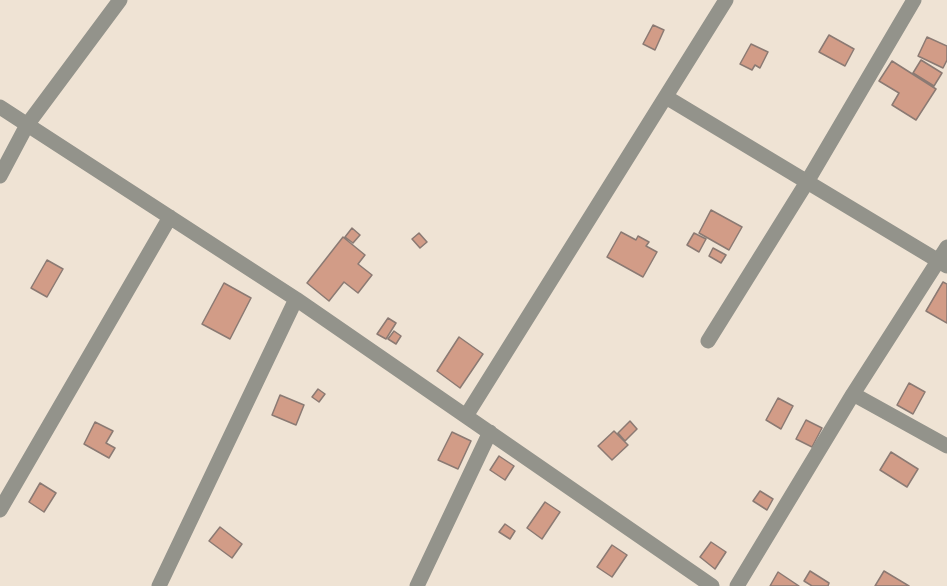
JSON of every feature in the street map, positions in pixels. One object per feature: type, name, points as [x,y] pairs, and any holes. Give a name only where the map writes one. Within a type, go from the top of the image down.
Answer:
[{"type":"street","points":[[0,176],[27,125],[120,0]]},
{"type":"street","points":[[466,416],[726,0]]},
{"type":"street","points":[[708,341],[807,182],[914,0]]},
{"type":"street","points":[[666,97],[943,263]]},
{"type":"street","points":[[0,107],[296,298],[712,586]]},
{"type":"street","points":[[0,510],[170,217]]},
{"type":"street","points":[[737,586],[853,393],[943,263],[947,247]]},
{"type":"street","points":[[159,586],[296,298]]},
{"type":"street","points":[[853,393],[947,446]]},
{"type":"street","points":[[417,586],[490,432]]},
{"type":"building","points":[[653,25],[664,30],[655,50],[643,44]]},
{"type":"building","points":[[829,35],[854,49],[845,66],[819,52]]},
{"type":"building","points":[[927,37],[947,46],[947,60],[943,68],[918,56]]},
{"type":"building","points":[[751,44],[768,52],[760,68],[755,65],[752,70],[740,64]]},
{"type":"building","points":[[921,60],[942,73],[934,86],[913,73]]},
{"type":"building","points":[[892,61],[936,89],[916,120],[892,105],[899,93],[879,81]]},
{"type":"building","points":[[711,210],[742,227],[729,250],[699,233]]},
{"type":"building","points":[[352,228],[360,235],[353,243],[345,237]]},
{"type":"building","points":[[621,232],[636,240],[638,236],[649,242],[646,246],[657,252],[643,277],[607,257]]},
{"type":"building","points":[[419,233],[427,242],[420,248],[412,239]]},
{"type":"building","points":[[694,233],[706,239],[699,252],[687,245]]},
{"type":"building","points":[[343,237],[365,255],[358,264],[372,275],[358,293],[344,282],[329,301],[307,283]]},
{"type":"building","points":[[713,248],[726,255],[721,263],[709,256]]},
{"type":"building","points":[[47,260],[63,269],[47,297],[31,288]]},
{"type":"building","points":[[943,282],[947,284],[947,323],[926,311]]},
{"type":"building","points":[[224,283],[251,298],[230,339],[202,324]]},
{"type":"building","points":[[388,318],[396,323],[386,339],[377,334]]},
{"type":"building","points":[[394,331],[401,336],[396,344],[388,339]]},
{"type":"building","points":[[459,337],[483,354],[460,388],[437,371]]},
{"type":"building","points":[[909,383],[925,392],[913,414],[897,405]]},
{"type":"building","points":[[318,389],[325,394],[319,402],[312,397]]},
{"type":"building","points":[[280,395],[304,405],[296,425],[272,415]]},
{"type":"building","points":[[778,398],[793,406],[781,429],[766,420]]},
{"type":"building","points":[[806,420],[822,428],[812,447],[796,439]]},
{"type":"building","points":[[630,421],[637,429],[625,441],[618,433]]},
{"type":"building","points":[[95,422],[113,431],[106,443],[115,448],[109,458],[84,444]]},
{"type":"building","points":[[614,431],[628,445],[612,460],[598,446]]},
{"type":"building","points":[[452,432],[471,441],[458,469],[438,460]]},
{"type":"building","points":[[891,452],[918,469],[907,487],[880,470]]},
{"type":"building","points":[[499,456],[514,466],[505,480],[490,470]]},
{"type":"building","points":[[40,483],[56,493],[44,512],[29,502]]},
{"type":"building","points":[[760,491],[773,499],[767,510],[753,501]]},
{"type":"building","points":[[545,502],[560,512],[542,539],[527,528]]},
{"type":"building","points":[[505,524],[515,531],[510,539],[499,532]]},
{"type":"building","points":[[220,527],[242,544],[232,558],[209,541]]},
{"type":"building","points":[[711,542],[726,552],[715,569],[700,557]]},
{"type":"building","points":[[612,545],[627,555],[612,577],[597,567]]},
{"type":"building","points":[[810,571],[829,583],[828,586],[812,586],[804,581]]},
{"type":"building","points":[[884,571],[909,586],[875,586]]},
{"type":"building","points":[[778,572],[799,586],[770,586]]}]
